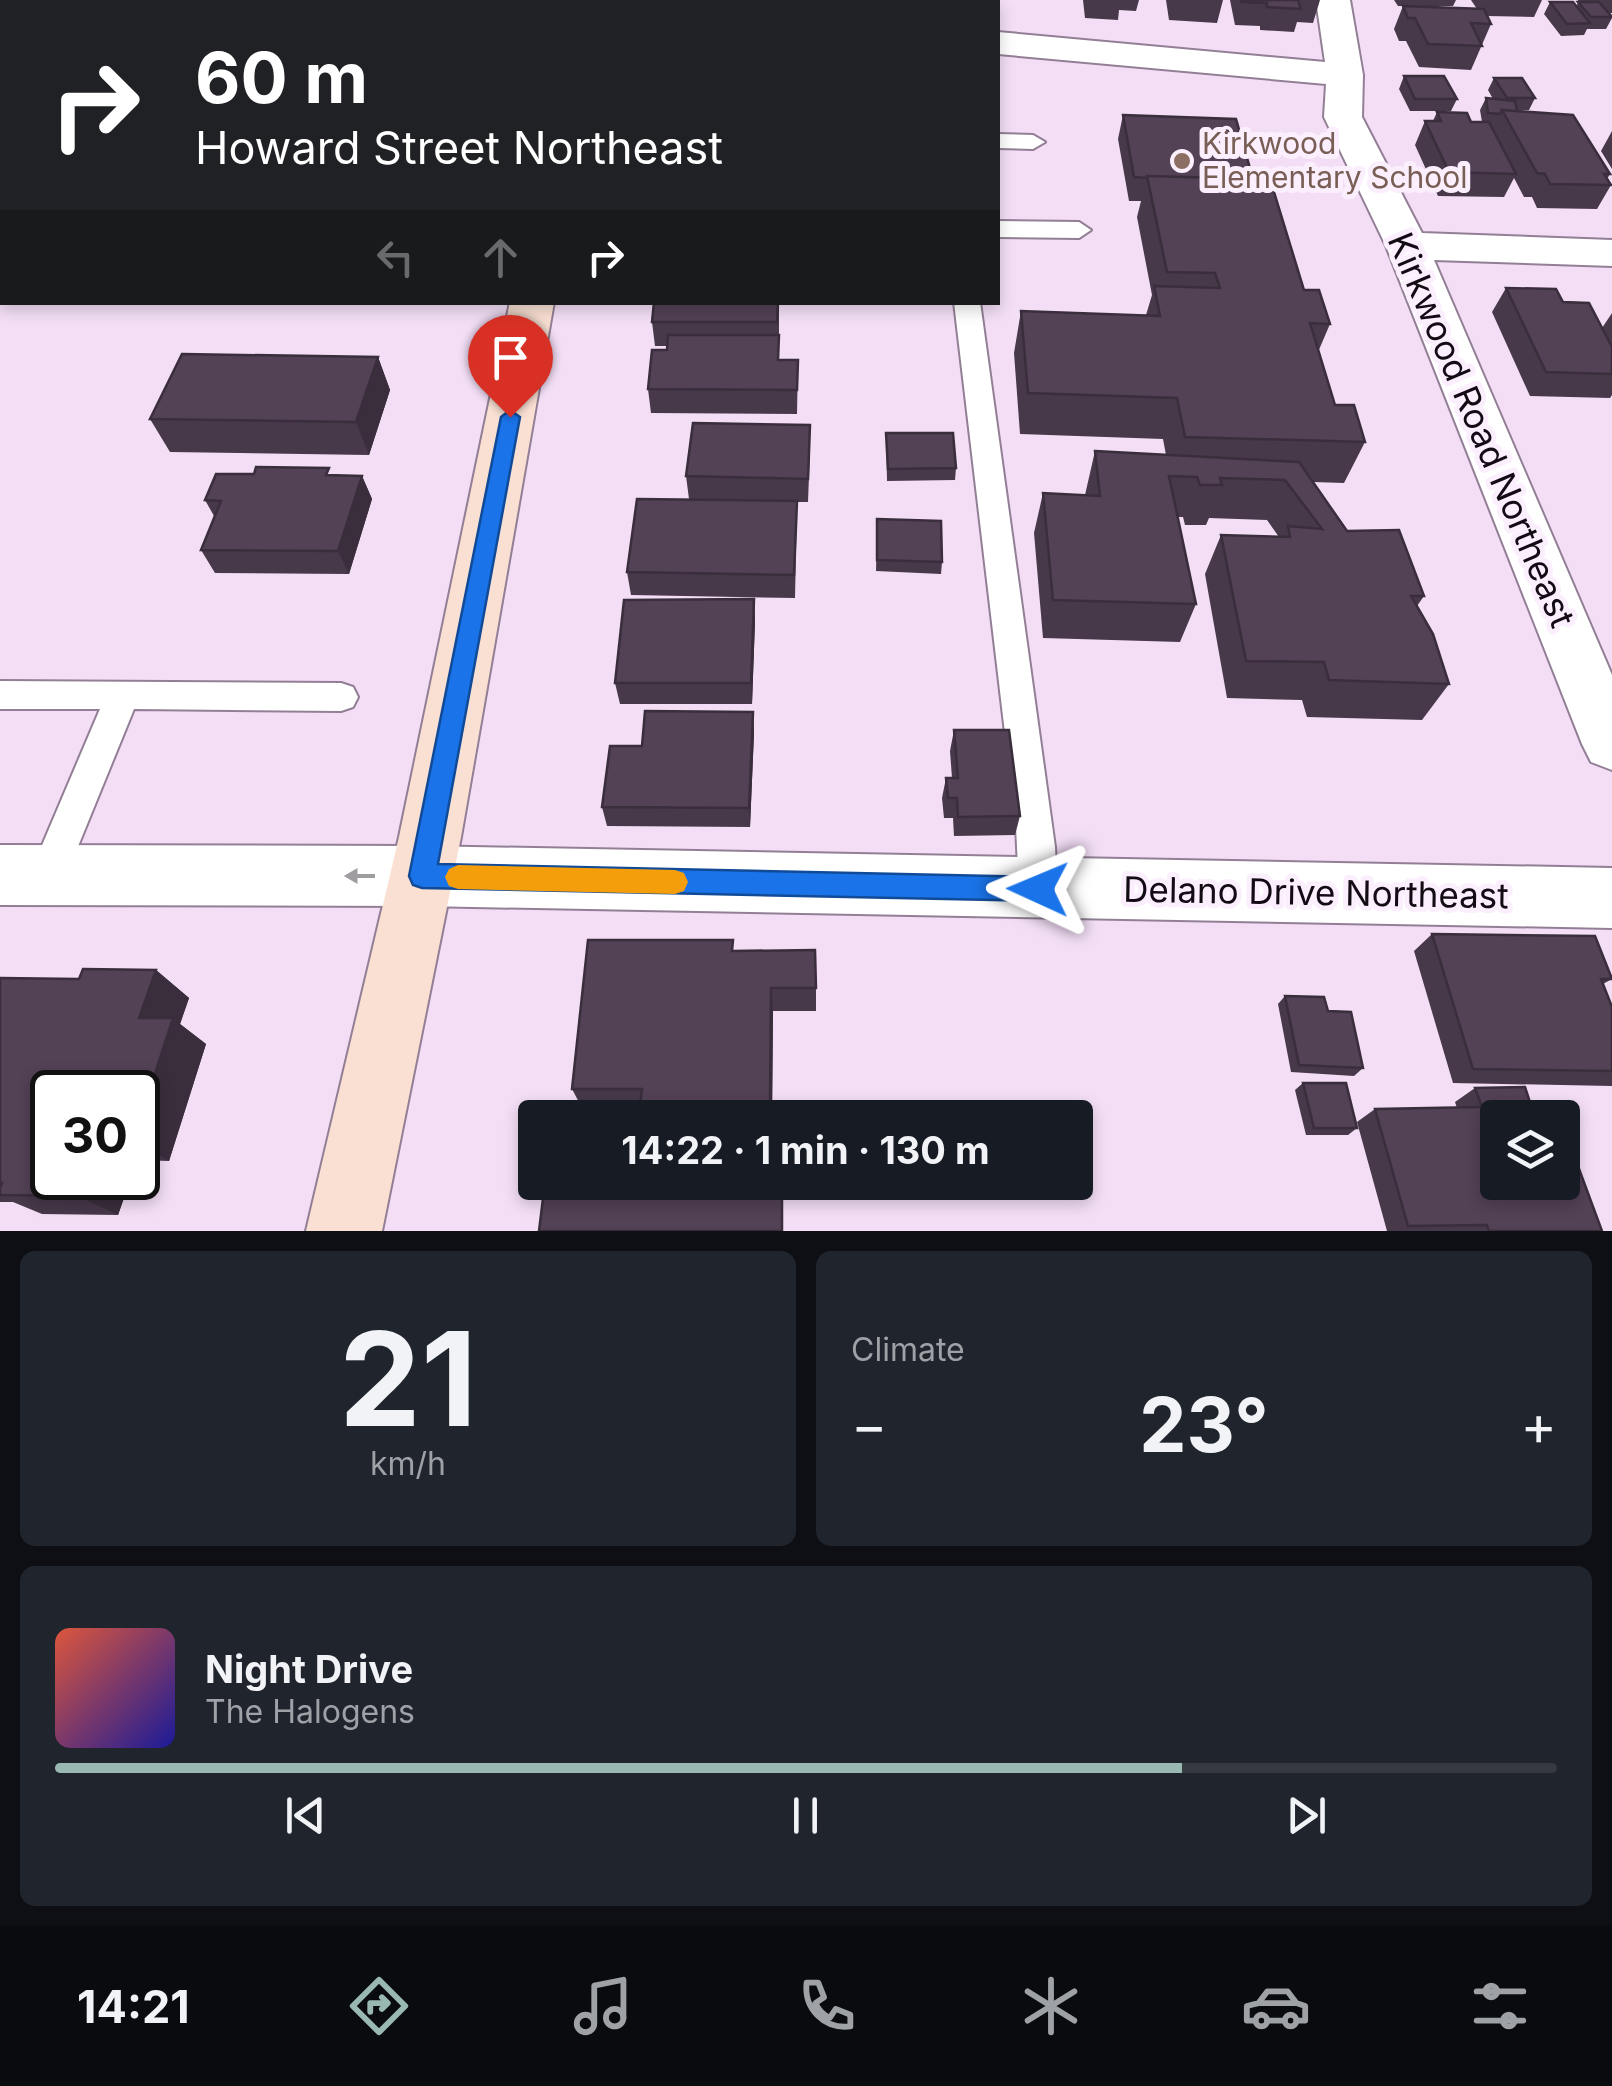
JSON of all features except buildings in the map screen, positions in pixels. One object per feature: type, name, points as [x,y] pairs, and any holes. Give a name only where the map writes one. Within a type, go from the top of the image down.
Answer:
[{"type":"street","name":"Kirkwood Road Northeast","points":[[1333,0],[1338,13],[1344,75],[1344,117],[1406,246],[1612,744]]},
{"type":"street","points":[[1000,42],[1344,75]]},
{"type":"street","points":[[1406,246],[1612,252]]},
{"type":"street","points":[[344,1231],[422,876],[531,305]]},
{"type":"street","name":"Delano Drive Northeast","points":[[24,876],[422,876],[1612,898]]},
{"type":"lane","points":[[1000,141],[1033,142]]},
{"type":"lane","points":[[1000,229],[1079,230]]},
{"type":"lane","points":[[967,305],[995,488],[1021,737],[1040,850],[1038,889]]},
{"type":"lane","points":[[0,695],[342,697]]},
{"type":"lane","points":[[24,876],[123,695]]},
{"type":"slow traffic","points":[[458,877],[675,882]]},
{"type":"place","name":"Kirkwood Elementary School","points":[[1182,161]]},
{"type":"route","points":[[510,417],[422,876],[1038,889]]}]
